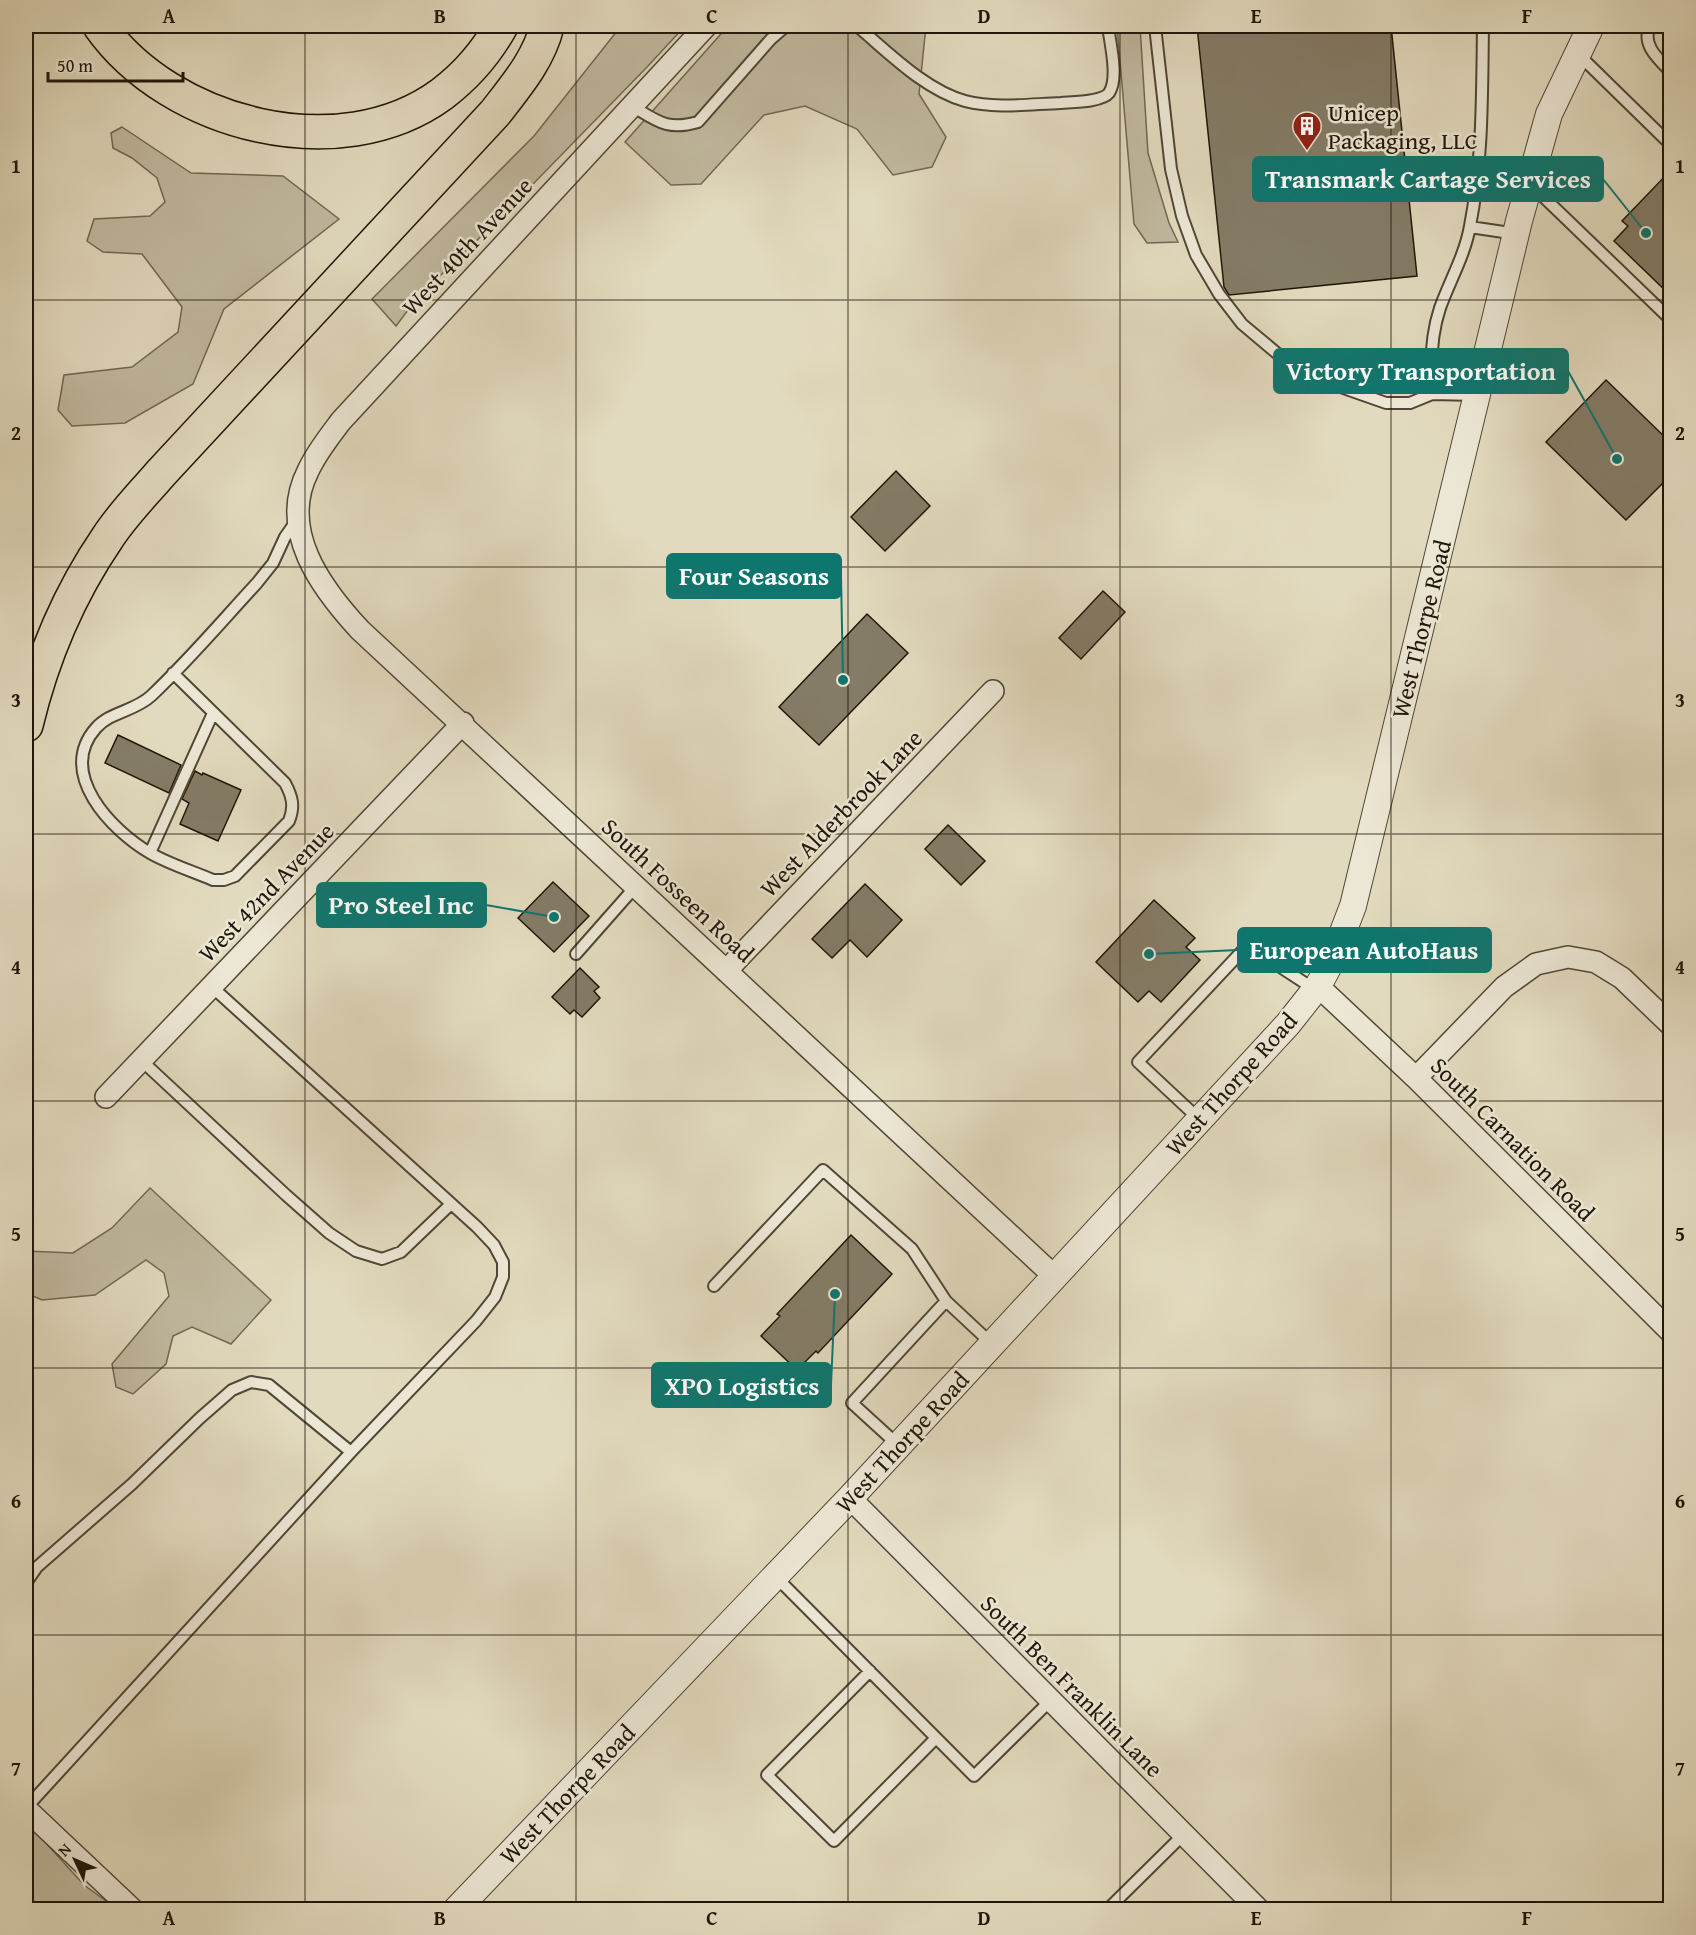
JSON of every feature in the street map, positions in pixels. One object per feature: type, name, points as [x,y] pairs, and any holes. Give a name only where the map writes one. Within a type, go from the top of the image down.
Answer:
[{"type":"highway","points":[[100,26],[108,38],[144,71],[174,94],[237,121],[278,129],[343,130],[378,124],[411,111],[441,95],[465,75],[490,46],[501,26]]},
{"type":"highway","points":[[26,725],[35,687],[52,641],[74,594],[108,536],[161,473],[495,113],[526,73],[545,35],[547,26]]},
{"type":"street","name":"West 40th Avenue","points":[[298,519],[299,496],[308,471],[340,421],[706,26]]},
{"type":"street","name":"West Thorpe Road","points":[[456,1910],[850,1498],[1288,1024],[1317,988],[1342,936],[1355,897],[1516,234],[1549,114],[1591,26]]},
{"type":"street","name":"South Fosseen Road","points":[[298,519],[302,540],[316,572],[342,610],[360,630],[463,723],[1055,1277]]},
{"type":"street","name":"West Alderbrook Lane","points":[[726,971],[993,691]]},
{"type":"street","name":"West 42nd Avenue","points":[[106,1097],[463,723]]},
{"type":"street","points":[[1416,1078],[1503,987],[1536,964],[1568,957],[1596,962],[1622,978],[1671,1024]]},
{"type":"street","name":"South Carnation Road","points":[[1317,988],[1416,1078],[1671,1331]]},
{"type":"street","name":"South Ben Franklin Lane","points":[[850,1498],[1259,1910]]},
{"type":"street","points":[[26,1809],[134,1910]]},
{"type":"lane","points":[[632,106],[662,124],[682,127],[698,122],[771,39],[786,26]]},
{"type":"lane","points":[[857,26],[897,60],[940,90],[966,101],[995,105],[1100,99],[1107,95],[1112,87],[1114,75],[1108,26]]},
{"type":"lane","points":[[1155,26],[1171,169],[1182,216],[1196,255],[1219,294],[1242,324],[1285,360],[1312,377],[1386,403],[1410,403],[1432,394],[1478,395]]},
{"type":"lane","points":[[1432,394],[1431,358],[1440,309],[1465,249],[1470,227],[1480,154],[1484,26]]},
{"type":"lane","points":[[1650,26],[1648,44],[1656,57],[1671,71]]},
{"type":"lane","points":[[1577,54],[1671,144]]},
{"type":"lane","points":[[1530,184],[1671,319]]},
{"type":"lane","points":[[1470,227],[1516,234]]},
{"type":"lane","points":[[172,673],[285,783],[291,794],[293,803],[289,821],[235,876],[224,880],[213,880],[150,853],[118,829],[97,805],[87,788],[81,769],[85,746],[96,728],[112,716],[148,699],[172,673],[257,584],[273,563],[285,537],[298,519]]},
{"type":"lane","points":[[150,853],[213,713]]},
{"type":"lane","points":[[576,954],[636,886]]},
{"type":"lane","points":[[1200,1120],[1138,1062],[1244,949],[1259,953],[1317,988]]},
{"type":"lane","points":[[26,1809],[351,1452],[476,1321],[495,1297],[502,1277],[503,1262],[494,1245],[211,986]]},
{"type":"lane","points":[[141,1060],[286,1195],[329,1233],[356,1251],[382,1259],[401,1252],[450,1204]]},
{"type":"lane","points":[[714,1286],[823,1170],[912,1249],[946,1301],[992,1344]]},
{"type":"lane","points":[[898,1446],[852,1404],[946,1301]]},
{"type":"lane","points":[[26,1583],[37,1567],[132,1484],[231,1390],[251,1382],[269,1385],[351,1452]]},
{"type":"lane","points":[[775,1575],[974,1776],[1050,1700]]},
{"type":"lane","points":[[870,1671],[767,1775],[834,1841],[936,1738]]},
{"type":"lane","points":[[1107,1910],[1184,1834]]},
{"type":"shaded area","points":[[621,26],[685,26],[498,220],[417,298],[396,326],[372,299],[534,136]]},
{"type":"shaded area","points":[[728,26],[926,26],[919,94],[946,137],[932,167],[893,175],[857,129],[805,106],[764,115],[701,184],[671,185],[625,142]]},
{"type":"shaded area","points":[[1117,26],[1140,26],[1148,153],[1169,223],[1178,242],[1147,243],[1134,224]]},
{"type":"shaded area","points":[[122,127],[191,173],[283,176],[339,219],[224,309],[193,384],[125,423],[72,426],[58,410],[64,375],[132,367],[178,332],[182,307],[142,254],[103,252],[87,241],[94,219],[150,216],[165,202],[157,178],[132,158],[113,148],[111,133]]},
{"type":"shaded area","points":[[150,1188],[271,1300],[231,1344],[192,1327],[173,1336],[166,1364],[133,1394],[116,1387],[112,1364],[169,1296],[164,1273],[146,1260],[95,1295],[42,1300],[26,1293],[26,1251],[73,1253],[112,1228]]},
{"type":"shaded area","points":[[26,1821],[84,1885],[113,1906],[110,1909],[26,1909]]},
{"type":"building","name":"Unicep Packaging, LLC","points":[[1197,26],[1391,26],[1417,276],[1229,295],[1224,287]]},
{"type":"building","points":[[1671,170],[1671,296],[1614,241],[1628,226],[1622,221]]},
{"type":"building","points":[[1606,380],[1671,443],[1671,475],[1626,520],[1546,442]]},
{"type":"building","points":[[896,471],[930,506],[885,551],[851,517]]},
{"type":"building","points":[[1103,591],[1125,612],[1081,659],[1059,638]]},
{"type":"building","points":[[867,614],[908,653],[819,745],[779,707]]},
{"type":"building","points":[[118,735],[181,765],[169,793],[105,763]]},
{"type":"building","points":[[195,771],[241,790],[218,841],[180,824],[189,803],[182,799]]},
{"type":"building","points":[[948,825],[985,861],[961,885],[925,849]]},
{"type":"building","points":[[553,882],[589,916],[554,952],[518,918]]},
{"type":"building","points":[[865,884],[902,920],[867,957],[850,940],[832,958],[812,939]]},
{"type":"building","points":[[1154,900],[1195,938],[1186,947],[1200,960],[1161,1002],[1149,991],[1138,1002],[1096,962]]},
{"type":"building","points":[[580,968],[599,987],[594,991],[600,998],[582,1017],[574,1010],[570,1014],[552,997]]},
{"type":"building","points":[[851,1235],[892,1274],[818,1353],[816,1351],[797,1370],[761,1336],[780,1316],[777,1314]]},
{"type":"place","name":"Unicep Packaging, LLC","points":[[1307,152]]},
{"type":"place","name":"Transmark Cartage Services","points":[[1646,233]]},
{"type":"place","name":"Victory Transportation","points":[[1617,459]]},
{"type":"place","name":"Four Seasons","points":[[843,680]]},
{"type":"place","name":"Pro Steel Inc","points":[[554,917]]},
{"type":"place","name":"European AutoHaus","points":[[1149,954]]},
{"type":"place","name":"XPO Logistics","points":[[835,1294]]}]
